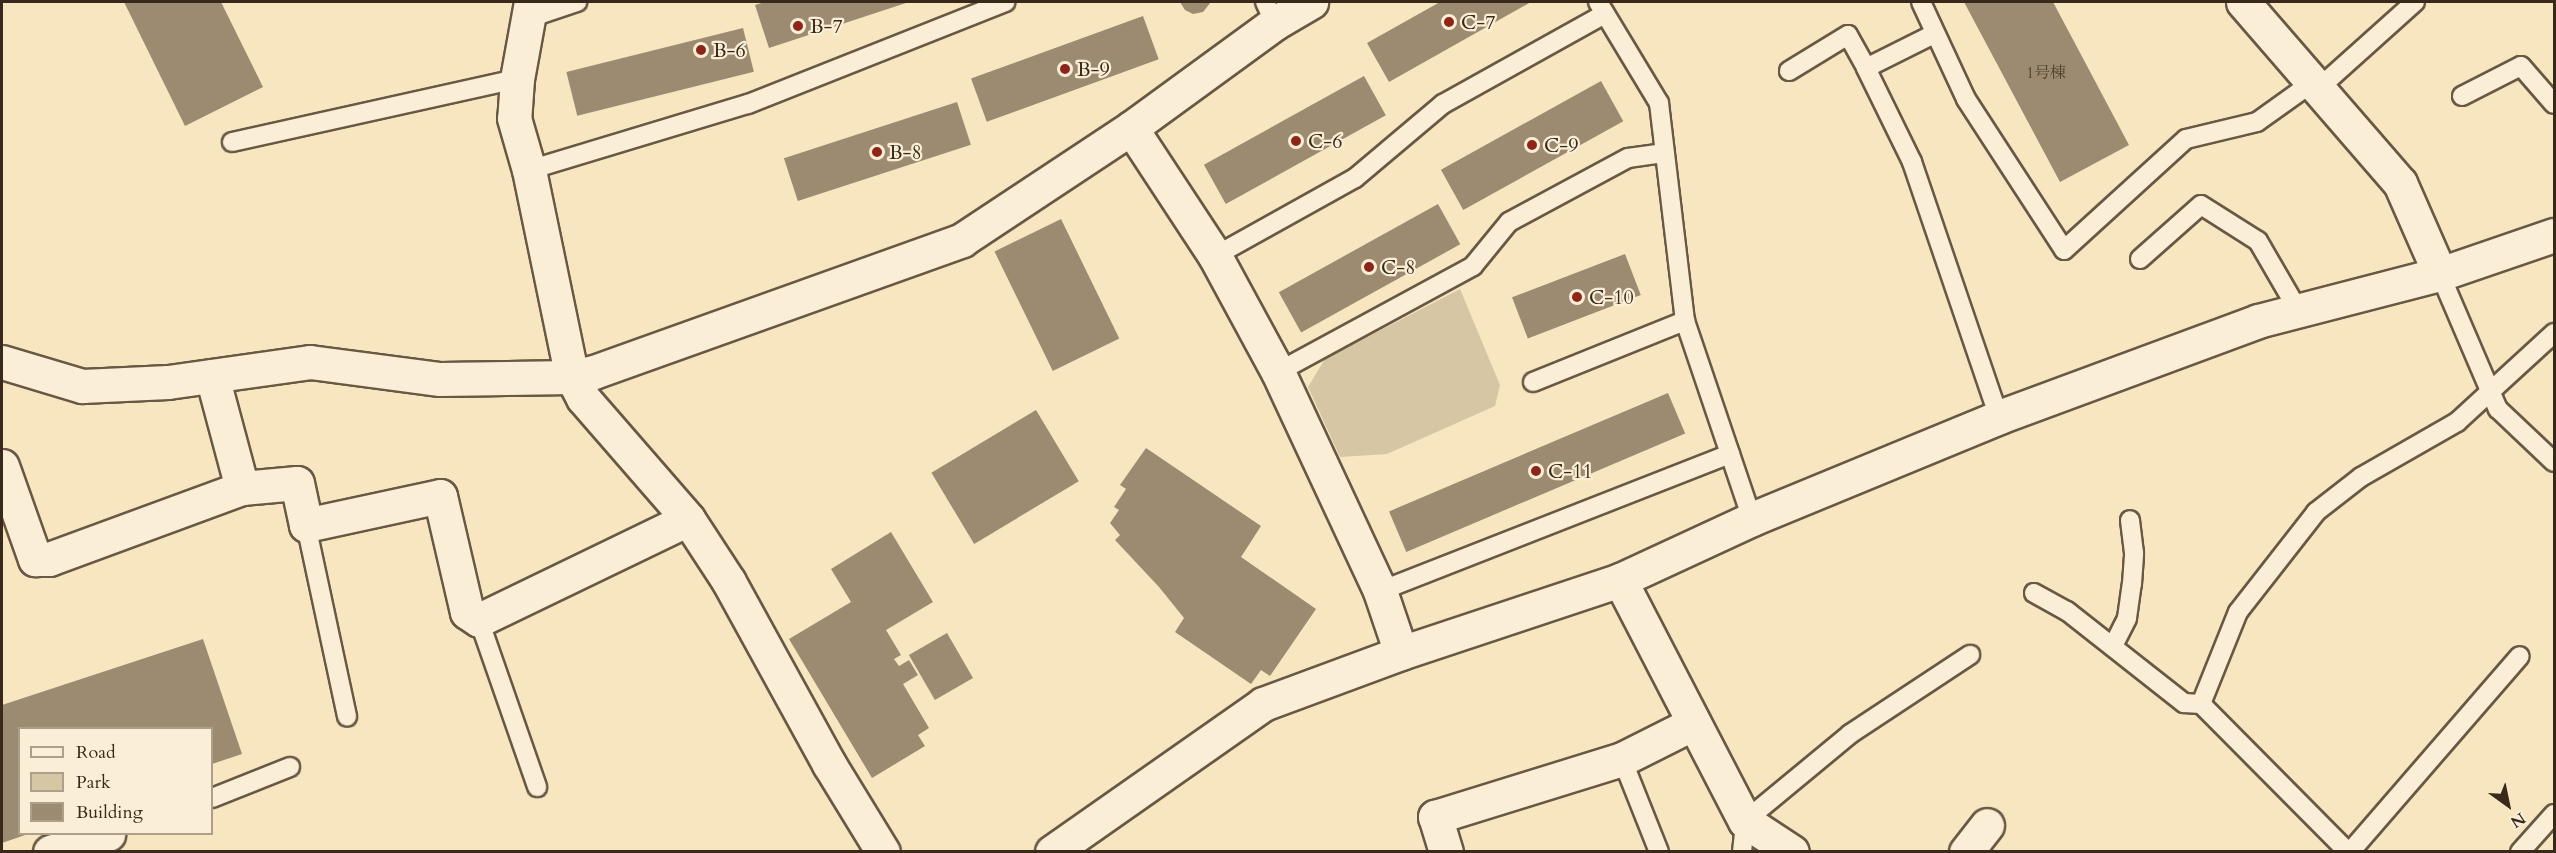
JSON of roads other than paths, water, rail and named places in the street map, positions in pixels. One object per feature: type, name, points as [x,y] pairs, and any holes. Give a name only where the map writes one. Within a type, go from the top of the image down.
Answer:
[{"type":"street","points":[[2,362],[82,386],[168,382],[310,362],[440,379],[572,376],[594,372],[962,240],[1131,128],[1270,12],[1311,2]]},
{"type":"street","points":[[2243,2],[2400,183],[2440,274]]},
{"type":"street","points":[[530,10],[517,79],[514,118],[529,170],[572,376],[583,398],[688,519],[729,582],[829,764],[883,852]]},
{"type":"street","points":[[1131,128],[1215,256],[1278,372],[1380,591],[1401,653]]},
{"type":"street","points":[[1052,852],[1263,704],[1401,653],[1620,580],[1752,519],[1999,417],[2258,321],[2440,274],[2554,235]]},
{"type":"street","points":[[212,376],[242,488]]},
{"type":"street","points":[[2,466],[35,559],[49,559],[242,488],[297,483],[306,525],[440,496],[467,612],[479,620],[688,519]]},
{"type":"street","points":[[1620,580],[1694,723],[1744,836],[1792,852]]},
{"type":"street","points":[[1446,852],[1435,818],[1622,759],[1694,723]]},
{"type":"street","points":[[1966,852],[1987,825]]},
{"type":"street","points":[[50,852],[105,835]]},
{"type":"street","points":[[115,835],[127,852]]},
{"type":"lane","points":[[530,10],[577,2]]},
{"type":"lane","points":[[529,170],[748,104],[979,7],[1005,2]]},
{"type":"lane","points":[[1921,2],[1966,99],[2064,250],[2186,139],[2257,122],[2316,85],[2415,2]]},
{"type":"lane","points":[[1215,256],[1355,178],[1443,104],[1602,8],[1659,103],[1685,321],[1752,519]]},
{"type":"lane","points":[[1866,68],[1934,34]]},
{"type":"lane","points":[[1789,70],[1848,36],[1912,162],[1999,417]]},
{"type":"lane","points":[[2462,96],[2521,66],[2554,104]]},
{"type":"lane","points":[[232,142],[517,79]]},
{"type":"lane","points":[[1278,372],[1473,266],[1509,222],[1628,158],[1665,153]]},
{"type":"lane","points":[[2140,259],[2201,205],[2258,241],[2298,310]]},
{"type":"lane","points":[[2440,274],[2498,409],[2554,462]]},
{"type":"lane","points":[[1533,382],[1685,321]]},
{"type":"lane","points":[[2201,704],[2238,612],[2316,512],[2361,477],[2457,422],[2554,333]]},
{"type":"lane","points":[[1380,591],[1730,454]]},
{"type":"lane","points":[[2113,646],[2127,618],[2132,584],[2134,553],[2130,520]]},
{"type":"lane","points":[[306,525],[347,717]]},
{"type":"lane","points":[[2034,593],[2067,611],[2184,703],[2201,704],[2349,852],[2520,656]]},
{"type":"lane","points":[[479,620],[537,787]]},
{"type":"lane","points":[[1744,836],[1851,734],[1970,655]]},
{"type":"lane","points":[[1622,759],[1659,852]]},
{"type":"lane","points":[[213,798],[290,767]]},
{"type":"lane","points":[[2520,852],[2554,814]]},
{"type":"place","name":"C-7","points":[[1449,22]]},
{"type":"place","name":"B-7","points":[[798,26]]},
{"type":"place","name":"B-6","points":[[701,50]]},
{"type":"place","name":"B-9","points":[[1065,69]]},
{"type":"place","name":"C-6","points":[[1296,141]]},
{"type":"place","name":"C-9","points":[[1532,145]]},
{"type":"place","name":"B-8","points":[[877,152]]},
{"type":"place","name":"C-8","points":[[1369,267]]},
{"type":"place","name":"C-10","points":[[1577,297]]},
{"type":"place","name":"C-11","points":[[1536,471]]}]
